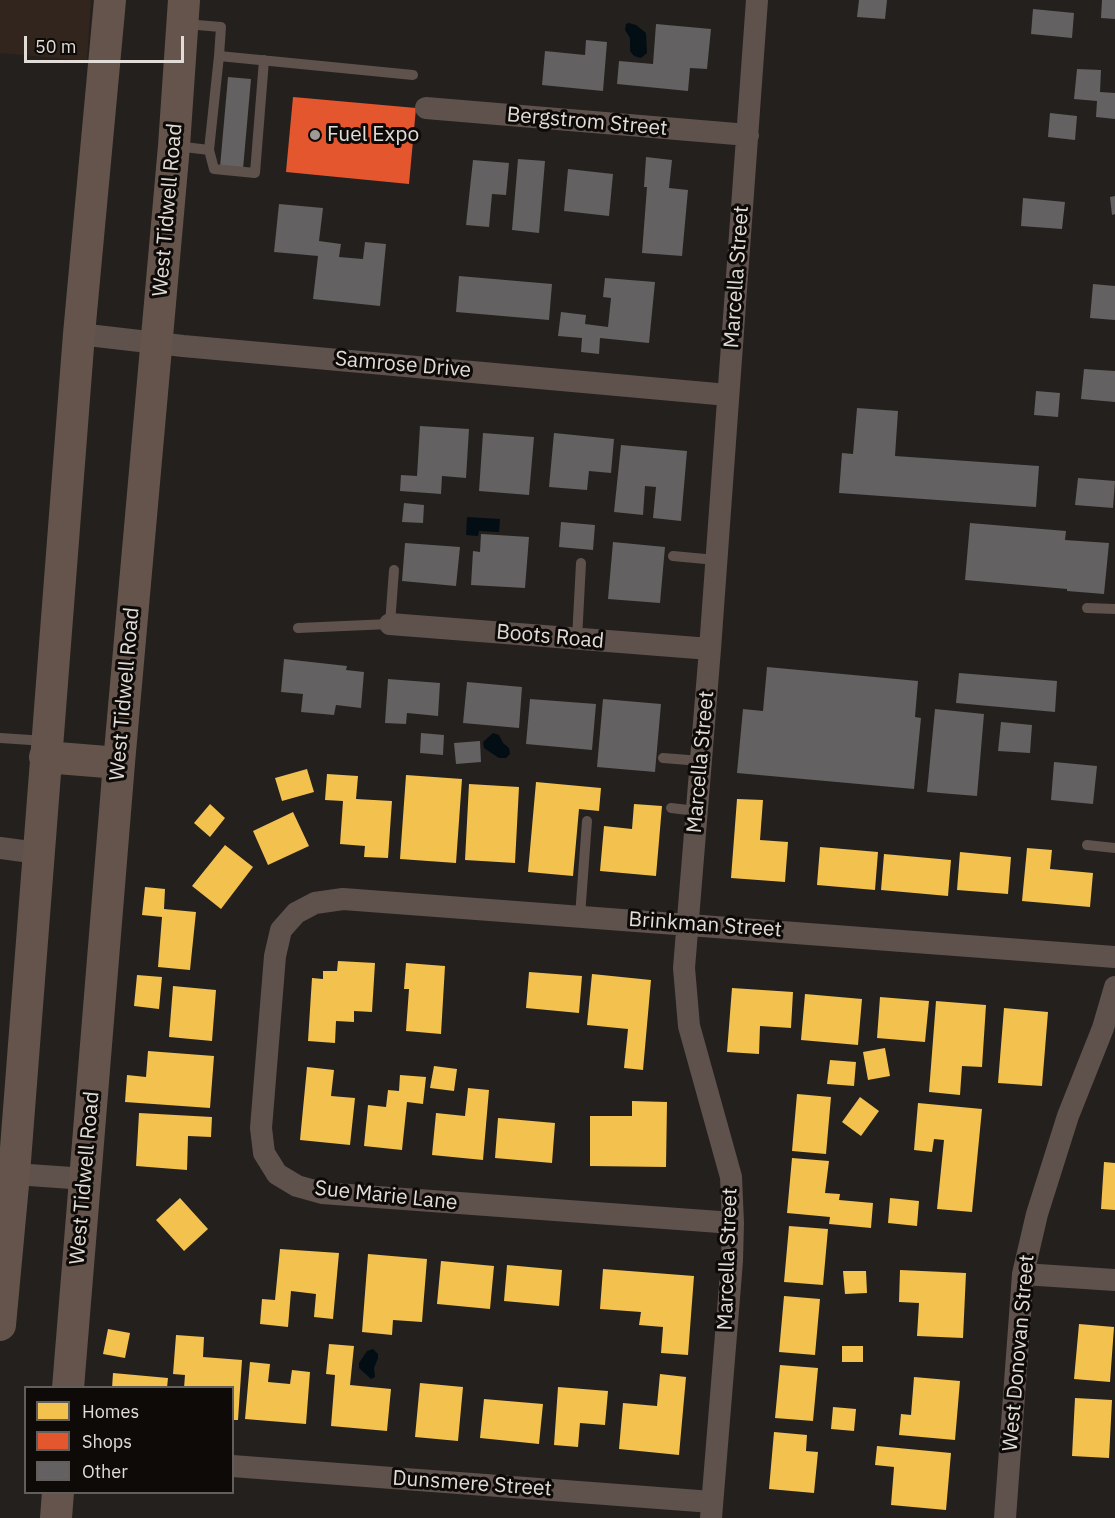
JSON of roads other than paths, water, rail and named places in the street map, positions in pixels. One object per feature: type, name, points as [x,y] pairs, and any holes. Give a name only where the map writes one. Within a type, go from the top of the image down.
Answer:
[{"type":"main road","points":[[0,1325],[7,1173],[38,853],[79,334],[110,0]]},
{"type":"main road","name":"West Tidwell Road","points":[[68,1386],[119,763],[174,146],[183,12]]},
{"type":"main road","points":[[46,749],[119,763]]},
{"type":"main road","points":[[56,1518],[58,1494]]},
{"type":"street","name":"Marcella Street","points":[[711,1510],[732,1261],[733,1223],[730,1177],[689,1026],[684,968],[710,650],[757,0]]},
{"type":"street","name":"Bergstrom Street","points":[[426,108],[747,135]]},
{"type":"street","name":"Samrose Drive","points":[[79,334],[728,395]]},
{"type":"street","name":"Boots Road","points":[[390,624],[710,650]]},
{"type":"street","points":[[0,848],[38,853]]},
{"type":"street","name":"Brinkman Street","points":[[296,913],[315,903],[343,899],[1115,957]]},
{"type":"street","name":"Sue Marie Lane","points":[[296,913],[281,930],[275,956],[261,1128],[264,1153],[277,1174],[297,1186],[322,1193],[733,1223]]},
{"type":"street","name":"West Donovan Street","points":[[1005,1518],[1023,1274],[1040,1203],[1068,1116],[1103,1028],[1115,987]]},
{"type":"street","points":[[7,1173],[86,1179]]},
{"type":"street","points":[[1023,1274],[1115,1280]]},
{"type":"street","name":"Dunsmere Street","points":[[234,1466],[711,1510]]},
{"type":"lane","points":[[183,12],[220,27],[209,150],[214,169],[255,173],[264,60]]},
{"type":"lane","points":[[219,56],[414,75]]},
{"type":"lane","points":[[174,146],[209,150]]},
{"type":"lane","points":[[673,556],[716,560]]},
{"type":"lane","points":[[577,639],[581,563]]},
{"type":"lane","points":[[298,628],[390,624],[394,570]]},
{"type":"lane","points":[[1087,608],[1115,609]]},
{"type":"lane","points":[[0,738],[46,749]]},
{"type":"lane","points":[[663,758],[701,761]]},
{"type":"lane","points":[[671,808],[697,811]]},
{"type":"lane","points":[[580,916],[587,820]]},
{"type":"lane","points":[[1087,845],[1115,848]]},
{"type":"place","name":"Fuel Expo","points":[[315,135]]}]
